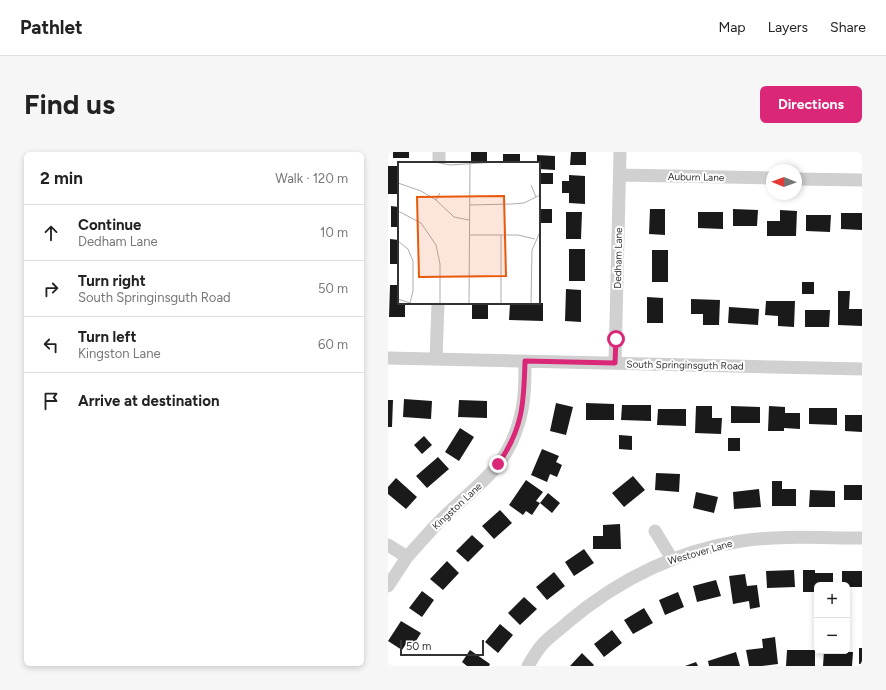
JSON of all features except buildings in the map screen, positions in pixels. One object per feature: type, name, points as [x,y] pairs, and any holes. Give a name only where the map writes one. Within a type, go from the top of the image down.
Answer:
[{"type":"street","name":"Dedham Lane","points":[[615,363],[620,152]]},
{"type":"street","name":"Auburn Lane","points":[[620,175],[766,178]]},
{"type":"street","points":[[802,179],[862,180]]},
{"type":"street","points":[[436,359],[438,304]]},
{"type":"street","name":"South Springinsguth Road","points":[[388,358],[862,369]]},
{"type":"street","name":"Kingston Lane","points":[[388,586],[406,557],[446,514],[489,476],[507,451],[518,427],[523,405],[525,361]]},
{"type":"street","points":[[656,531],[672,558]]},
{"type":"street","name":"Westover Lane","points":[[528,666],[542,645],[586,607],[633,577],[672,558],[746,540],[787,537],[862,538]]},
{"type":"street","points":[[388,545],[406,557]]},
{"type":"route","points":[[498,464],[507,451],[518,427],[523,405],[525,361],[615,363],[616,339]]}]
